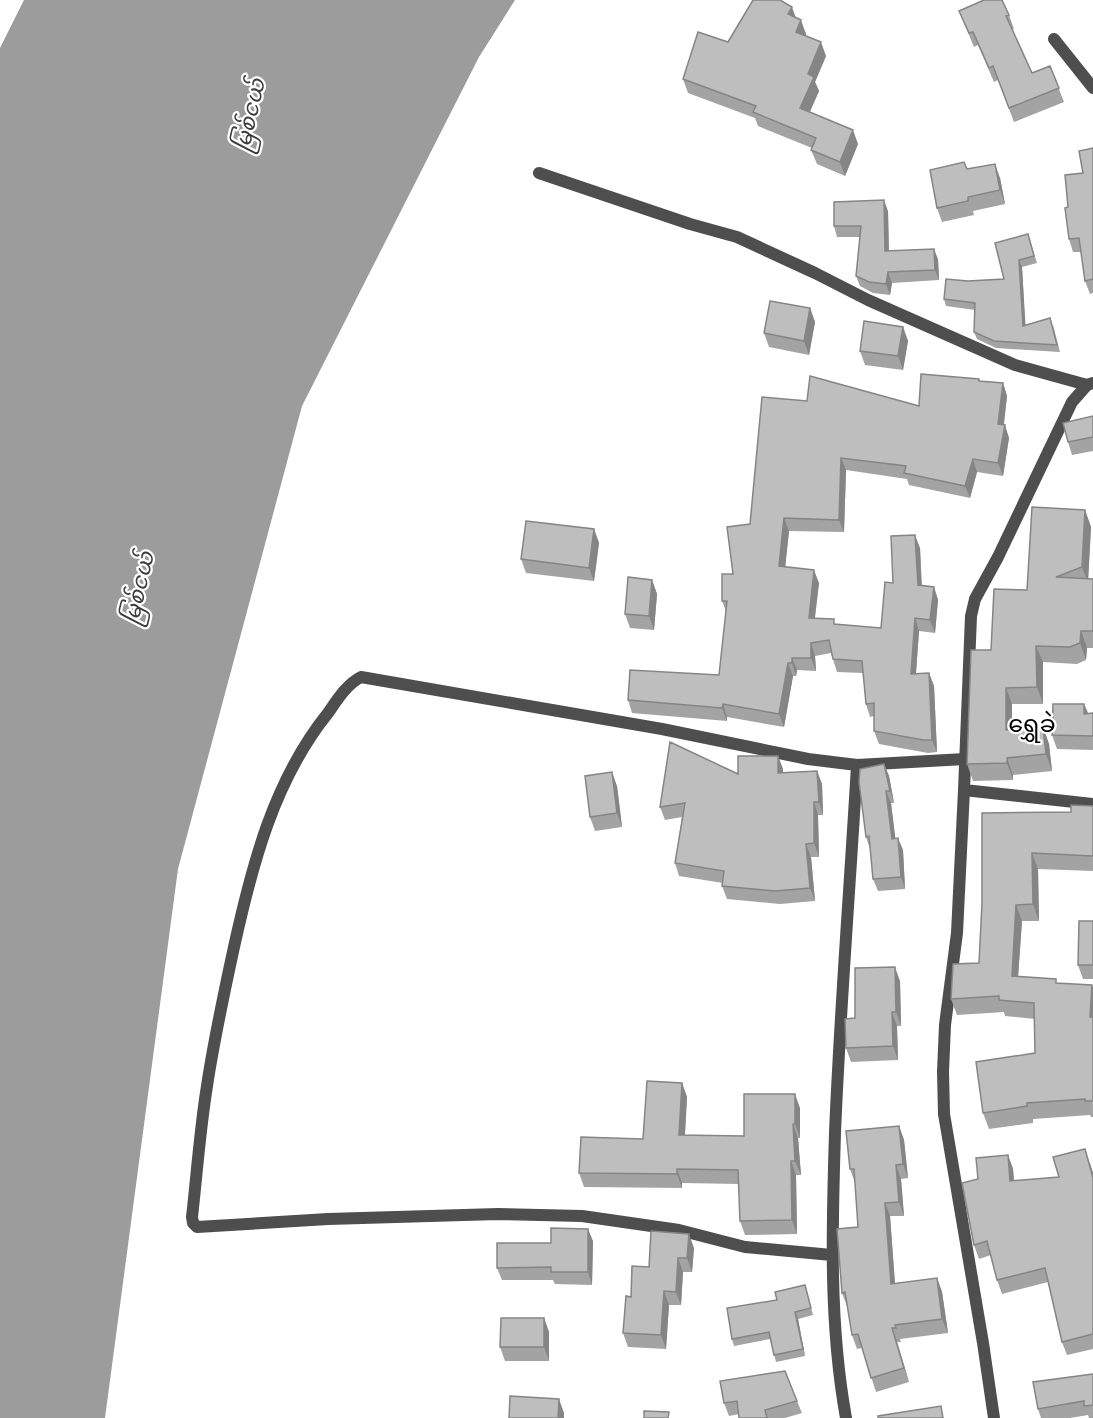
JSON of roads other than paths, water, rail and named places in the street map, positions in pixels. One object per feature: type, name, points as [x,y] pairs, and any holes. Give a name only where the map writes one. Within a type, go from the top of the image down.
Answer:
[{"type":"street","points":[[1054,39],[1093,88]]},
{"type":"street","points":[[539,172],[690,224],[737,237],[868,300],[1015,365],[1090,384]]},
{"type":"street","points":[[994,1418],[944,1114],[945,1025],[957,933],[971,616],[975,599],[998,557],[1072,402],[1090,384]]},
{"type":"street","points":[[832,1255],[745,1247],[679,1230],[582,1216],[498,1214],[339,1218],[197,1227],[192,1217],[206,1087],[244,904],[270,817],[286,779],[310,738],[355,680],[361,677],[662,729],[808,759],[857,765],[965,759]]},
{"type":"street","points":[[846,1418],[840,1386],[832,1255],[837,1076],[857,765]]},
{"type":"street","points":[[964,790],[1093,804]]},
{"type":"water","name":"မြစ်ငယ်","points":[[24,0],[515,0],[479,57],[302,406],[178,869],[105,1418],[0,1418],[0,48]]},
{"type":"district","name":"ရွှေခဲ","points":[[1032,723]]}]
